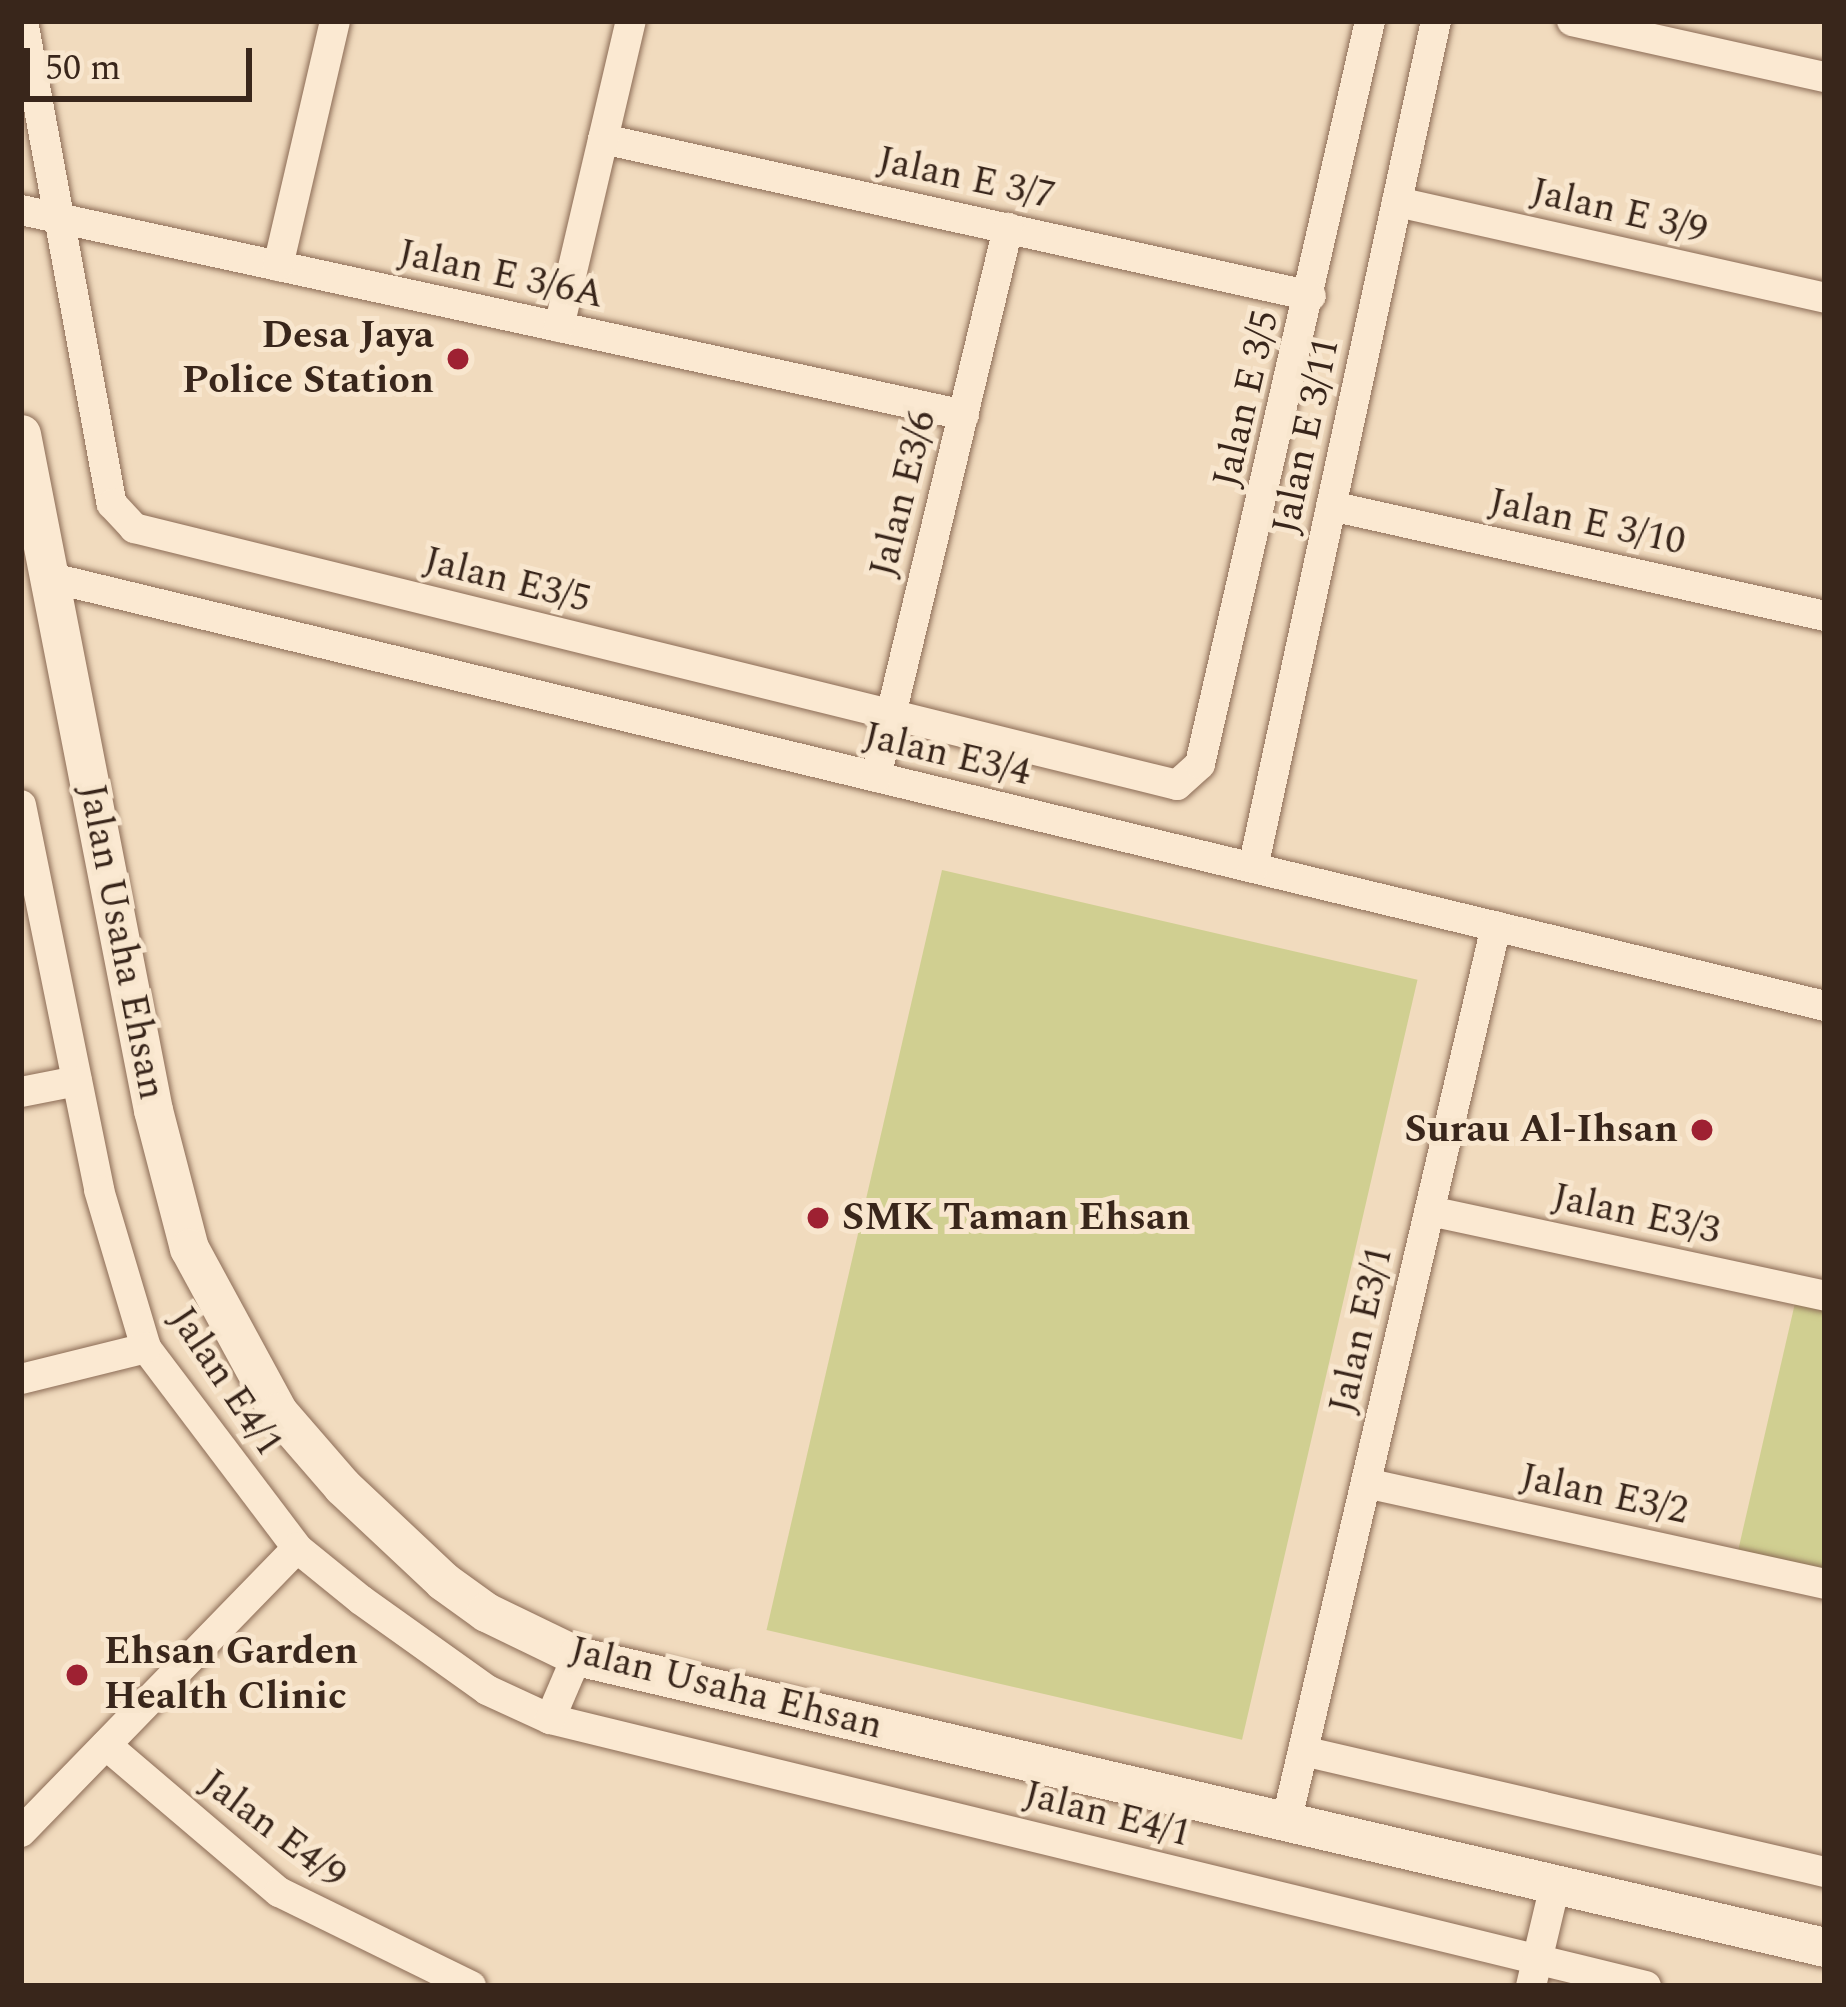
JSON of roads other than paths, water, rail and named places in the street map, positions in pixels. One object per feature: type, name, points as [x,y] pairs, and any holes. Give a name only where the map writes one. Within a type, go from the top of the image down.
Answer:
[{"type":"street","name":"Jalan E3/5","points":[[23,21],[53,217],[112,504],[134,528],[1177,785]]},
{"type":"street","points":[[278,266],[335,21]]},
{"type":"street","points":[[559,327],[631,21]]},
{"type":"street","name":"Jalan E 3/5","points":[[1177,785],[1200,764],[1311,296],[1370,21]]},
{"type":"street","name":"Jalan E 3/11","points":[[1253,868],[1436,21]]},
{"type":"street","points":[[1572,21],[1825,77]]},
{"type":"street","name":"Jalan E 3/7","points":[[603,139],[1311,296]]},
{"type":"street","name":"Jalan E 3/9","points":[[1397,202],[1825,298]]},
{"type":"street","name":"Jalan E 3/6A","points":[[21,210],[964,415]]},
{"type":"street","name":"Jalan E3/6","points":[[876,777],[1007,228]]},
{"type":"street","name":"Jalan Usaha Ehsan","points":[[21,434],[30,536],[52,578],[153,1110],[198,1266],[278,1412],[342,1486],[486,1612],[577,1656],[1825,1947]]},
{"type":"street","name":"Jalan E 3/10","points":[[1331,506],[1825,616]]},
{"type":"street","name":"Jalan E3/4","points":[[52,578],[1825,1006]]},
{"type":"street","name":"Jalan E4/1","points":[[22,811],[77,1082],[146,1348],[297,1548],[487,1690],[550,1719],[1534,1973],[1646,1986]]},
{"type":"street","name":"Jalan E3/1","points":[[1286,1823],[1496,926]]},
{"type":"street","points":[[21,1092],[77,1082]]},
{"type":"street","name":"Jalan E3/3","points":[[1430,1210],[1825,1296]]},
{"type":"street","points":[[21,1379],[146,1348]]},
{"type":"street","name":"Jalan E3/2","points":[[1366,1483],[1825,1584]]},
{"type":"street","points":[[21,1832],[297,1548]]},
{"type":"street","points":[[550,1719],[577,1656]]},
{"type":"street","name":"Jalan E4/9","points":[[106,1745],[279,1892],[471,1986]]},
{"type":"street","points":[[1303,1751],[1825,1872]]},
{"type":"street","points":[[1534,1973],[1555,1886]]},
{"type":"place","name":"Desa Jaya Police Station","points":[[458,359]]},
{"type":"place","name":"Surau Al-Ihsan","points":[[1702,1130]]},
{"type":"place","name":"SMK Taman Ehsan","points":[[818,1218]]},
{"type":"place","name":"Ehsan Garden Health Clinic","points":[[77,1675]]}]
